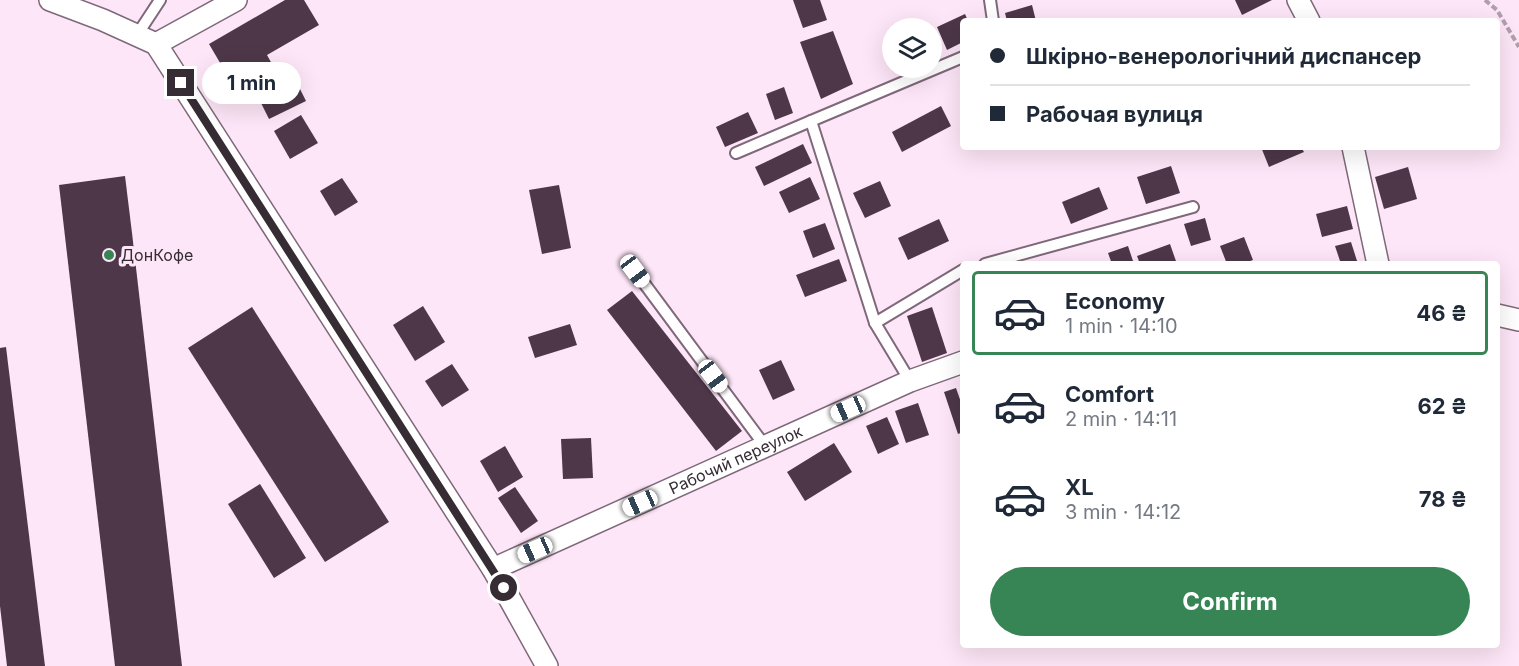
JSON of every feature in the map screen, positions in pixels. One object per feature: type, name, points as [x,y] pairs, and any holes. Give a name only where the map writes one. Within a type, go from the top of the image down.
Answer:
[{"type":"street","points":[[50,0],[156,44],[493,569],[547,666]]},
{"type":"street","points":[[156,44],[236,0]]},
{"type":"street","points":[[1298,0],[1308,18]]},
{"type":"street","points":[[1354,150],[1377,261]]},
{"type":"street","points":[[1500,316],[1519,320]]},
{"type":"street","name":"Рабочий переулок","points":[[493,569],[910,381],[960,363]]},
{"type":"lane","points":[[137,35],[160,0]]},
{"type":"lane","points":[[990,0],[993,18]]},
{"type":"lane","points":[[736,153],[960,58]]},
{"type":"lane","points":[[811,121],[875,323],[910,381]]},
{"type":"lane","points":[[996,261],[1193,207]]},
{"type":"lane","points":[[635,271],[765,446]]},
{"type":"lane","points":[[875,323],[960,272]]},
{"type":"path","points":[[1485,0],[1497,10],[1519,47]]},
{"type":"building","points":[[285,0],[304,0],[319,25],[267,55],[281,80],[243,102],[209,44]]},
{"type":"building","points":[[793,0],[820,0],[827,20],[803,28]]},
{"type":"building","points":[[1235,0],[1272,0],[1242,15]]},
{"type":"building","points":[[1032,5],[1035,18],[1006,18],[1005,13]]},
{"type":"building","points":[[965,14],[967,18],[960,18],[960,44],[947,50],[942,38],[942,25]]},
{"type":"building","points":[[833,31],[853,84],[821,99],[800,42]]},
{"type":"building","points":[[298,85],[306,101],[269,119],[261,103]]},
{"type":"building","points":[[784,87],[793,113],[775,120],[766,94]]},
{"type":"building","points":[[941,106],[951,126],[902,152],[892,132]]},
{"type":"building","points":[[748,112],[758,133],[725,147],[716,127]]},
{"type":"building","points":[[301,115],[318,143],[290,159],[274,131]]},
{"type":"building","points":[[803,144],[812,163],[764,186],[755,167]]},
{"type":"building","points":[[1262,150],[1303,150],[1304,152],[1269,167]]},
{"type":"building","points":[[1171,166],[1180,193],[1146,204],[1137,177]]},
{"type":"building","points":[[1408,167],[1417,199],[1384,209],[1375,177]]},
{"type":"building","points":[[125,176],[182,666],[115,666],[59,185]]},
{"type":"building","points":[[810,177],[820,199],[789,213],[779,192]]},
{"type":"building","points":[[342,178],[358,202],[335,216],[320,191]]},
{"type":"building","points":[[880,181],[891,206],[865,218],[853,193]]},
{"type":"building","points":[[559,185],[571,248],[542,254],[529,190]]},
{"type":"building","points":[[1099,187],[1108,209],[1071,224],[1062,202]]},
{"type":"building","points":[[1347,206],[1353,229],[1322,237],[1316,214]]},
{"type":"building","points":[[1205,218],[1211,240],[1191,246],[1184,224]]},
{"type":"building","points":[[939,219],[949,241],[908,260],[898,238]]},
{"type":"building","points":[[825,223],[835,249],[813,258],[803,231]]},
{"type":"building","points":[[1244,237],[1253,260],[1226,261],[1220,246]]},
{"type":"building","points":[[1351,242],[1357,261],[1340,261],[1335,246]]},
{"type":"building","points":[[1170,244],[1176,261],[1139,261],[1137,256]]},
{"type":"building","points":[[1128,246],[1133,261],[1111,261],[1108,253]]},
{"type":"building","points":[[839,259],[847,281],[805,297],[796,275]]},
{"type":"building","points":[[632,291],[742,431],[716,451],[607,310]]},
{"type":"building","points":[[423,306],[445,342],[415,361],[393,325]]},
{"type":"building","points":[[252,307],[389,522],[325,562],[188,348]]},
{"type":"building","points":[[932,307],[947,353],[922,362],[907,316]]},
{"type":"building","points":[[570,324],[577,345],[535,358],[528,337]]},
{"type":"building","points":[[6,347],[45,666],[7,666],[0,606],[0,348]]},
{"type":"building","points":[[781,360],[795,390],[773,400],[759,370]]},
{"type":"building","points":[[452,364],[469,390],[442,407],[425,381]]},
{"type":"building","points":[[956,388],[960,399],[960,433],[958,434],[944,392]]},
{"type":"building","points":[[918,403],[929,435],[906,443],[895,411]]},
{"type":"building","points":[[887,417],[899,444],[878,454],[866,426]]},
{"type":"building","points":[[591,438],[593,478],[563,479],[561,439]]},
{"type":"building","points":[[834,443],[852,472],[805,501],[787,472]]},
{"type":"building","points":[[505,446],[523,477],[498,492],[480,461]]},
{"type":"building","points":[[260,484],[306,558],[274,578],[228,504]]},
{"type":"building","points":[[515,487],[538,521],[521,533],[498,498]]},
{"type":"place","name":"ДонКофе","points":[[109,255]]},
{"type":"route","points":[[181,83],[504,588]]}]
